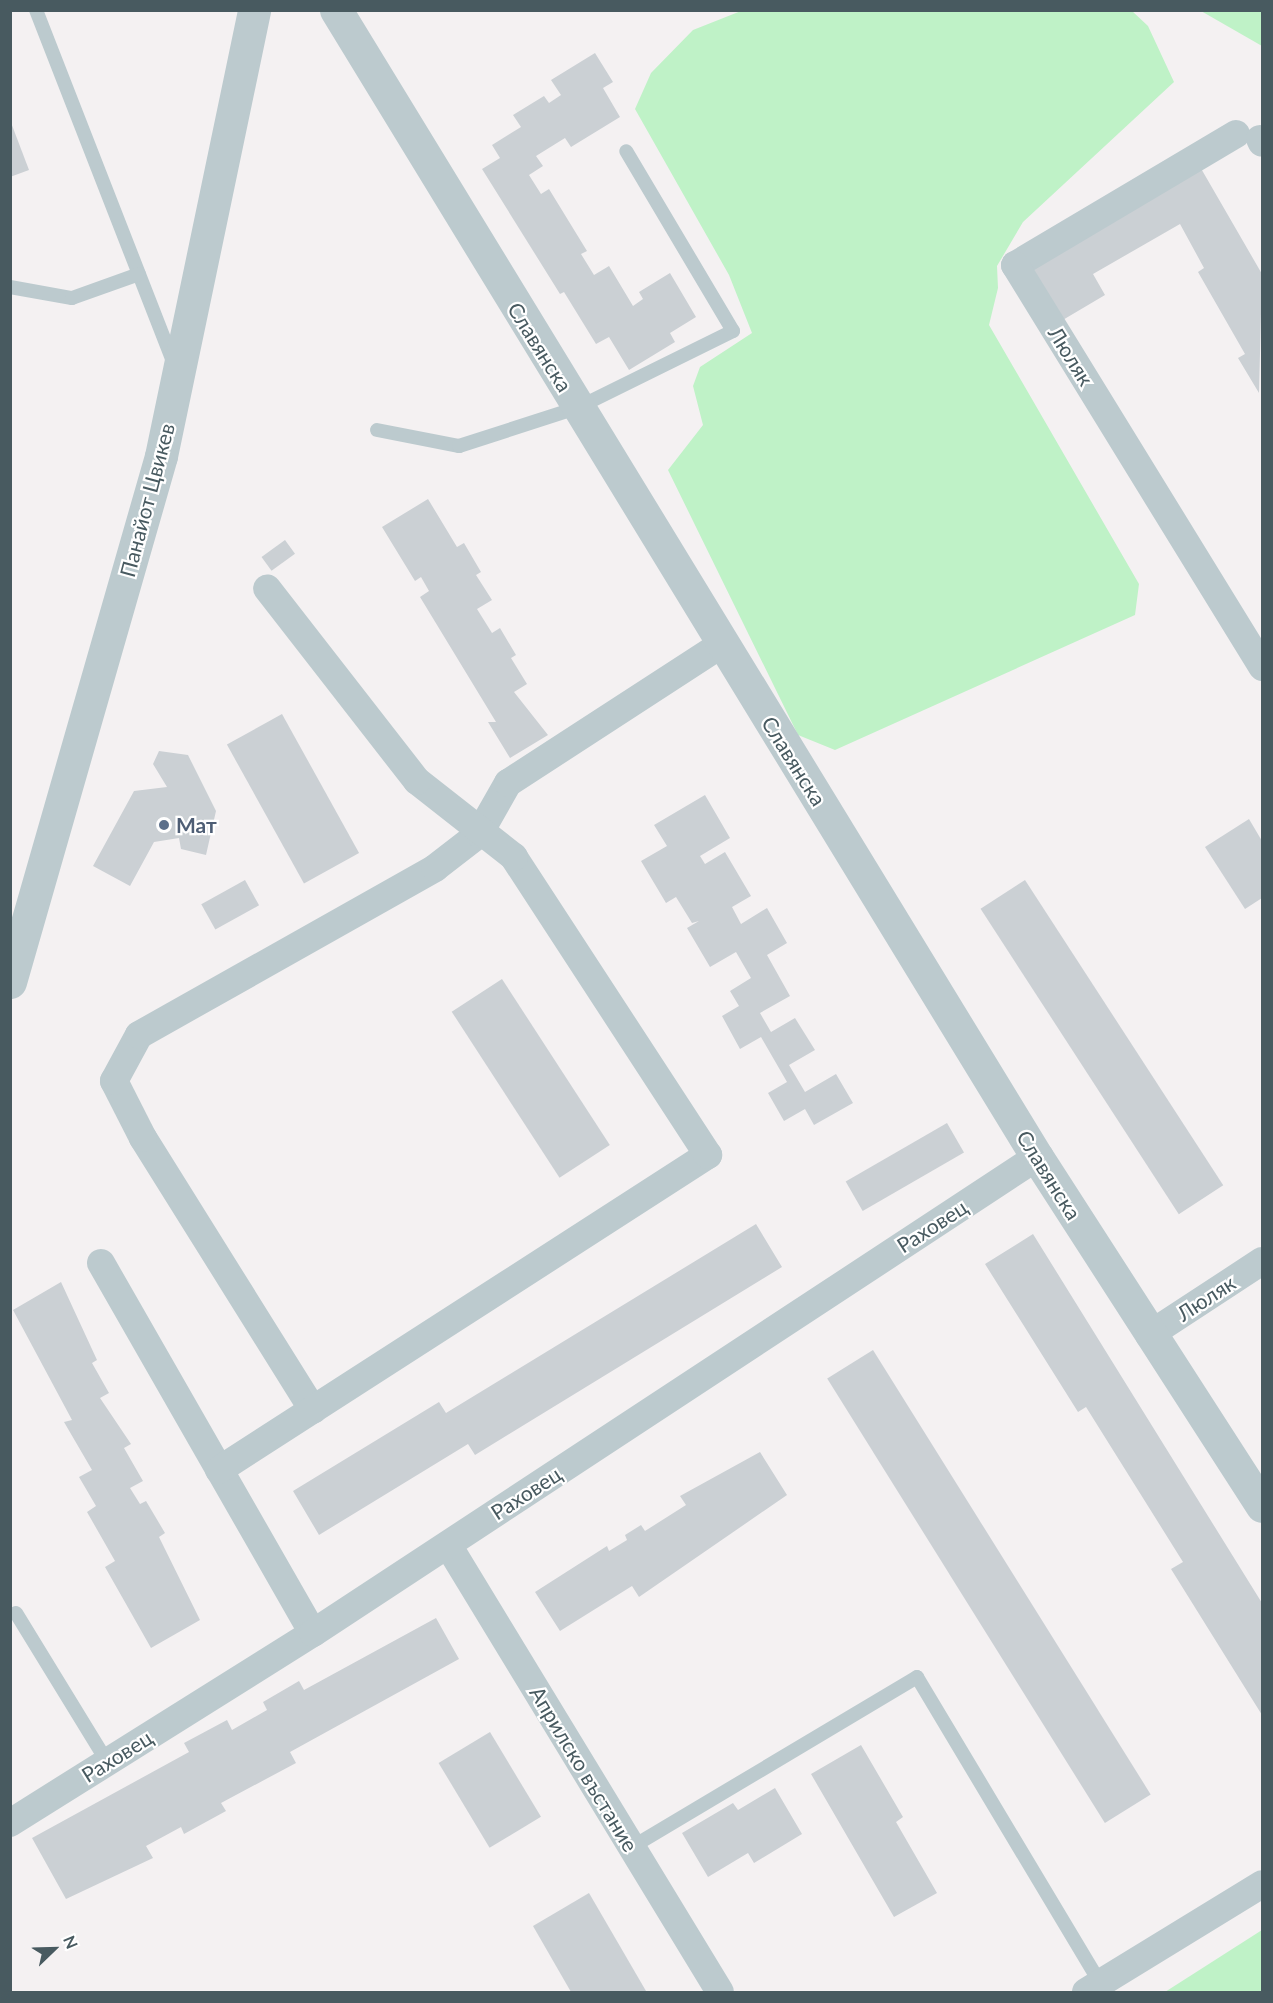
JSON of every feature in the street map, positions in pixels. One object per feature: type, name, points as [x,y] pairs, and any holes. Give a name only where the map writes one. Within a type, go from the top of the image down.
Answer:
[{"type":"street","name":"Панайот Цвикев","points":[[10,982],[179,377],[254,10]]},
{"type":"street","name":"Славянска","points":[[336,10],[577,408],[1037,1156],[1149,1335],[1263,1506]]},
{"type":"street","name":"Люляк","points":[[1253,139],[1015,265],[1263,667]]},
{"type":"street","points":[[219,1470],[708,1155],[514,857],[479,834],[417,781],[267,588]]},
{"type":"street","points":[[313,1410],[143,1138],[114,1081],[139,1035],[435,868],[479,834],[508,783],[722,644]]},
{"type":"street","name":"Раховец","points":[[10,1823],[313,1633],[1037,1156]]},
{"type":"street","name":"Люляк","points":[[1149,1335],[1263,1261]]},
{"type":"street","points":[[101,1263],[313,1633]]},
{"type":"street","name":"Априлско въстание","points":[[448,1545],[720,1992]]},
{"type":"street","points":[[1094,1988],[1263,1884]]},
{"type":"lane","points":[[36,10],[179,377]]},
{"type":"lane","points":[[377,430],[459,446],[577,408],[733,331],[626,151]]},
{"type":"lane","points":[[10,287],[72,298],[139,274]]},
{"type":"lane","points":[[16,1613],[108,1762]]},
{"type":"lane","points":[[632,1847],[917,1677],[1094,1988]]},
{"type":"green space","points":[[1131,10],[1148,26],[1174,82],[1023,222],[997,266],[998,288],[989,325],[1139,584],[1135,615],[835,750],[798,735],[668,470],[703,425],[693,386],[700,367],[752,333],[729,275],[635,109],[651,73],[693,30],[741,11]]},
{"type":"green space","points":[[1201,11],[1262,11],[1262,46]]},
{"type":"green space","points":[[1262,1930],[1262,1992],[1165,1992]]},
{"type":"building","points":[[595,53],[613,82],[603,88],[620,117],[571,147],[565,138],[536,156],[543,166],[529,175],[541,194],[549,189],[587,251],[581,254],[594,275],[609,266],[633,306],[643,299],[639,292],[670,273],[696,317],[670,333],[675,342],[629,370],[609,337],[596,344],[564,292],[560,294],[482,169],[500,158],[492,145],[521,127],[513,115],[544,96],[549,103],[561,95],[551,80]]},
{"type":"building","points":[[10,120],[29,170],[10,177]]},
{"type":"building","points":[[1199,165],[1262,274],[1259,393],[1238,358],[1245,354],[1198,272],[1204,268],[1180,224],[1093,274],[1105,295],[1056,324],[1029,264]]},
{"type":"building","points":[[428,499],[457,547],[464,543],[481,572],[476,575],[492,600],[477,609],[492,633],[500,628],[516,655],[511,658],[527,684],[514,692],[548,735],[510,758],[488,722],[496,722],[420,597],[429,591],[421,577],[415,581],[382,527]]},
{"type":"building","points":[[285,540],[295,554],[272,571],[262,557]]},
{"type":"building","points":[[282,714],[359,853],[304,884],[227,745]]},
{"type":"building","name":"Мат","points":[[159,751],[188,755],[216,811],[206,855],[181,849],[179,838],[154,842],[130,886],[93,866],[134,791],[167,787],[153,764]]},
{"type":"building","points":[[705,795],[730,838],[700,856],[705,864],[725,852],[751,896],[732,907],[741,924],[767,908],[787,943],[767,955],[790,996],[760,1013],[771,1032],[795,1018],[815,1050],[789,1065],[805,1092],[836,1074],[853,1103],[814,1125],[805,1109],[784,1121],[768,1093],[787,1082],[761,1037],[740,1049],[722,1016],[739,1006],[730,991],[751,978],[736,952],[710,967],[687,928],[699,921],[692,923],[676,897],[666,903],[641,861],[667,846],[654,825]]},
{"type":"building","points":[[1249,819],[1262,841],[1262,898],[1245,909],[1205,847]]},
{"type":"building","points":[[245,880],[259,905],[215,930],[201,904]]},
{"type":"building","points":[[1025,880],[1223,1185],[1179,1214],[981,909]]},
{"type":"building","points":[[502,979],[610,1145],[560,1178],[452,1012]]},
{"type":"building","points":[[947,1123],[964,1152],[863,1211],[846,1182]]},
{"type":"building","points":[[756,1224],[782,1267],[475,1455],[468,1444],[319,1535],[293,1491],[439,1402],[446,1413]]},
{"type":"building","points":[[1033,1234],[1262,1603],[1262,1715],[1171,1569],[1183,1562],[1086,1407],[1078,1412],[985,1264]]},
{"type":"building","points":[[61,1282],[97,1360],[92,1363],[109,1393],[100,1398],[131,1444],[124,1448],[143,1481],[130,1488],[140,1504],[146,1501],[165,1533],[159,1537],[200,1620],[151,1648],[105,1567],[115,1561],[87,1512],[96,1506],[79,1477],[92,1470],[64,1422],[72,1420],[13,1310]]},
{"type":"building","points":[[873,1350],[1151,1794],[1105,1823],[827,1379]]},
{"type":"building","points":[[760,1452],[787,1495],[639,1597],[632,1586],[560,1631],[535,1592],[607,1546],[609,1551],[627,1540],[625,1535],[641,1525],[645,1531],[686,1505],[680,1496]]},
{"type":"building","points":[[436,1618],[459,1659],[290,1752],[296,1763],[221,1803],[226,1811],[184,1834],[181,1827],[146,1846],[153,1858],[66,1899],[32,1838],[189,1752],[184,1743],[227,1720],[232,1730],[267,1710],[263,1702],[299,1681],[304,1690]]},
{"type":"building","points":[[490,1732],[541,1817],[490,1848],[439,1763]]},
{"type":"building","points":[[861,1745],[903,1817],[896,1822],[937,1893],[894,1917],[811,1774]]},
{"type":"building","points":[[775,1788],[802,1834],[754,1863],[748,1853],[708,1877],[682,1833],[733,1803],[738,1810]]},
{"type":"building","points":[[589,1893],[646,1991],[571,1992],[533,1926]]},
{"type":"place","name":"Мат","points":[[164,825]]}]
